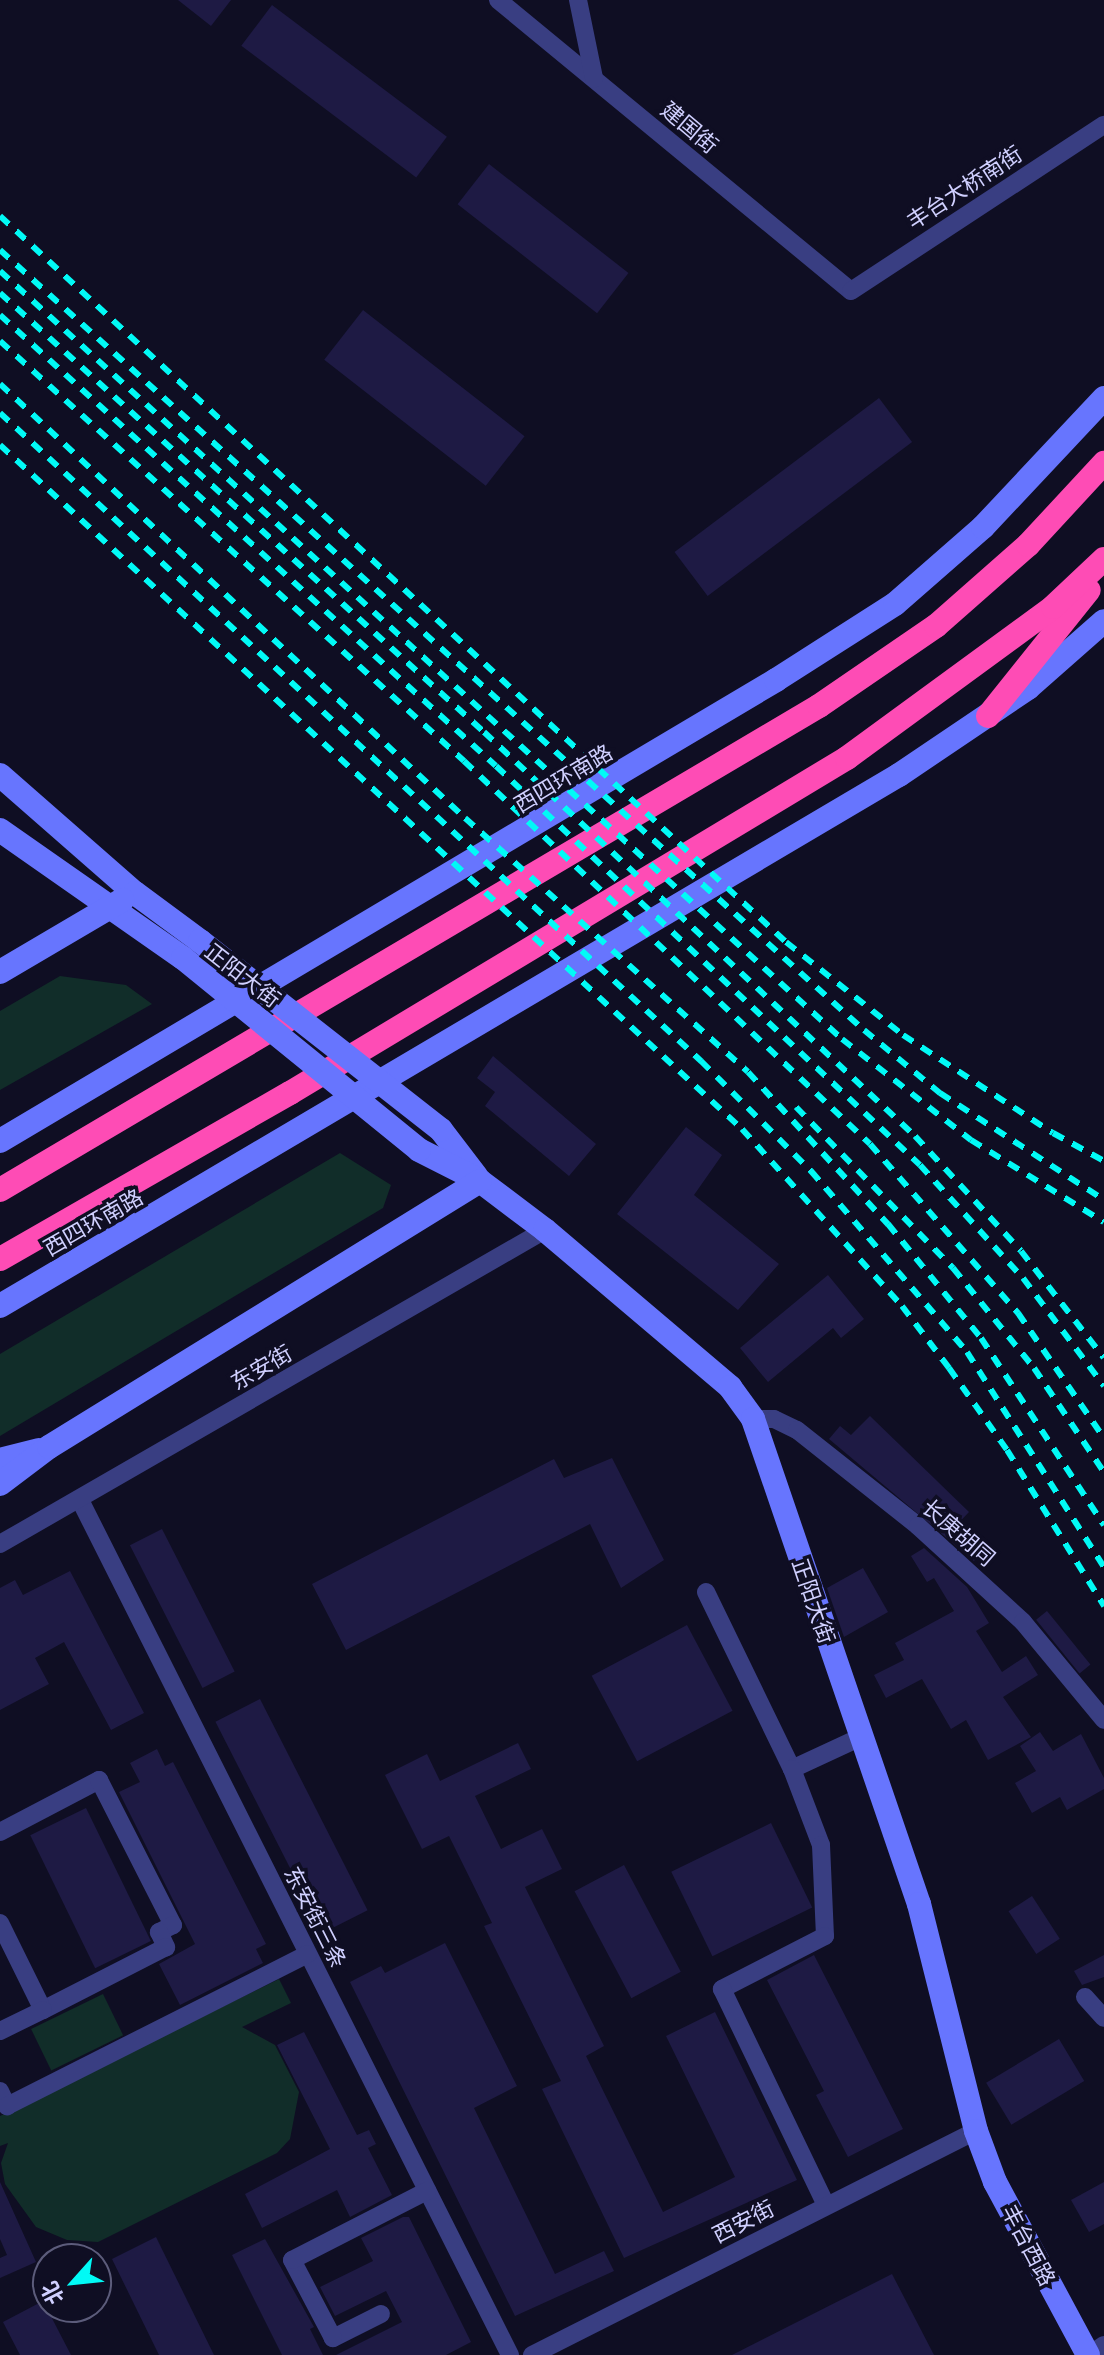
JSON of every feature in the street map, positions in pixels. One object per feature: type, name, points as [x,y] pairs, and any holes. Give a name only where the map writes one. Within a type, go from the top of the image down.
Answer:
[{"type":"highway","points":[[0,1190],[819,706],[936,626],[1028,545],[1104,463]]},
{"type":"highway","name":"西四环南路","points":[[0,1259],[290,1093],[847,758],[1053,607],[1104,559]]},
{"type":"highway","points":[[988,716],[1104,571]]},
{"type":"main road","name":"西四环南路","points":[[0,1141],[684,736],[895,604],[983,527],[1104,398]]},
{"type":"main road","name":"西四环南路","points":[[0,1306],[522,1002],[899,775],[988,716],[1067,656],[1104,621]]},
{"type":"main road","name":"正阳大街","points":[[0,775],[419,1150],[480,1181],[545,1230],[730,1387],[753,1419],[919,1904],[976,2131]]},
{"type":"main road","name":"正阳大街","points":[[0,830],[45,865],[191,949],[441,1130],[480,1181]]},
{"type":"main road","points":[[0,972],[135,893]]},
{"type":"main road","points":[[0,1484],[49,1447],[480,1181]]},
{"type":"main road","points":[[0,1460],[49,1447]]},
{"type":"main road","name":"丰台西路","points":[[976,2131],[995,2182],[1089,2355]]},
{"type":"street","name":"建国街","points":[[498,0],[851,291]]},
{"type":"street","points":[[578,0],[594,78]]},
{"type":"street","name":"丰台大桥南街","points":[[851,291],[1104,125]]},
{"type":"street","name":"东安街","points":[[0,1544],[545,1230]]},
{"type":"street","name":"长庚胡同","points":[[753,1419],[774,1419],[797,1430],[918,1526],[1023,1622],[1104,1720]]},
{"type":"street","name":"东安街三条","points":[[80,1500],[510,2355]]},
{"type":"street","points":[[706,1592],[792,1769],[821,1845],[825,1936],[722,1989],[826,2205]]},
{"type":"street","points":[[792,1769],[861,1737]]},
{"type":"street","points":[[0,1832],[99,1780],[173,1925],[159,1932],[166,1947],[0,2031]]},
{"type":"street","points":[[0,1923],[43,2010]]},
{"type":"street","points":[[0,2091],[7,2106],[308,1954]]},
{"type":"street","points":[[1085,1997],[1104,2018]]},
{"type":"street","name":"西安街","points":[[532,2355],[976,2131]]},
{"type":"street","points":[[381,2314],[333,2338],[292,2260],[427,2191]]},
{"type":"street","points":[[1089,2355],[1104,2345]]},
{"type":"green space","points":[[60,976],[126,985],[152,1004],[0,1090],[0,1011]]},
{"type":"green space","points":[[340,1153],[391,1185],[383,1208],[0,1436],[0,1354]]},
{"type":"green space","points":[[279,1979],[291,2003],[242,2027],[275,2045],[299,2092],[290,2139],[277,2153],[98,2242],[67,2240],[36,2227],[5,2184],[1,2163],[8,2143],[0,2146],[0,2116]]},
{"type":"green space","points":[[103,1994],[123,2035],[51,2070],[31,2029]]},
{"type":"building","points":[[178,0],[231,0],[211,26]]},
{"type":"building","points":[[272,5],[447,137],[416,178],[241,46]]},
{"type":"building","points":[[489,164],[628,273],[597,313],[458,204]]},
{"type":"building","points":[[363,310],[525,436],[486,486],[324,360]]},
{"type":"building","points":[[879,398],[912,442],[708,596],[675,552]]},
{"type":"building","points":[[493,1056],[596,1144],[569,1176],[485,1106],[495,1092],[477,1078]]},
{"type":"building","points":[[686,1127],[722,1155],[694,1195],[779,1264],[738,1310],[617,1214]]},
{"type":"building","points":[[828,1275],[864,1319],[841,1338],[833,1328],[768,1382],[740,1348]]},
{"type":"building","points":[[870,1416],[969,1512],[950,1532],[956,1529],[982,1551],[974,1561],[829,1439],[840,1426],[851,1435]]},
{"type":"building","points":[[612,1458],[664,1560],[621,1588],[590,1524],[346,1650],[312,1584],[554,1459],[564,1478]]},
{"type":"building","points":[[162,1529],[235,1672],[203,1688],[130,1545]]},
{"type":"building","points":[[924,1548],[967,1587],[989,1623],[976,1631],[1002,1672],[1026,1656],[1038,1675],[1003,1697],[1031,1737],[988,1760],[966,1720],[951,1729],[922,1679],[886,1698],[874,1675],[904,1660],[895,1643],[954,1611],[934,1578],[927,1582],[911,1556]]},
{"type":"building","points":[[863,1568],[888,1612],[844,1637],[827,1588]]},
{"type":"building","points":[[70,1571],[144,1713],[111,1730],[64,1642],[35,1658],[49,1684],[0,1710],[0,1588],[15,1580],[23,1595]]},
{"type":"building","points":[[1047,1611],[1090,1665],[1080,1673],[1036,1620]]},
{"type":"building","points":[[687,1625],[733,1711],[637,1761],[592,1676]]},
{"type":"building","points":[[260,1699],[368,1910],[323,1933],[215,1722]]},
{"type":"building","points":[[1040,1732],[1053,1751],[1081,1734],[1104,1778],[1104,1789],[1067,1810],[1060,1797],[1032,1813],[1015,1783],[1036,1771],[1020,1746]]},
{"type":"building","points":[[518,1743],[531,1769],[475,1796],[501,1849],[542,1829],[562,1869],[525,1887],[604,2046],[586,2056],[663,2212],[735,2177],[666,2036],[715,2012],[797,2180],[624,2258],[542,2089],[561,2081],[484,1926],[492,1923],[449,1836],[422,1849],[385,1775],[427,1754],[440,1781]]},
{"type":"building","points":[[157,1749],[165,1766],[173,1762],[266,1944],[256,1949],[263,1963],[180,2005],[159,1964],[195,1944],[119,1792],[140,1782],[130,1763]]},
{"type":"building","points":[[86,1808],[151,1941],[95,1968],[30,1835]]},
{"type":"building","points":[[771,1823],[812,1907],[712,1956],[671,1872]]},
{"type":"building","points":[[624,1865],[681,1972],[631,1998],[575,1891]]},
{"type":"building","points":[[1032,1896],[1060,1939],[1036,1954],[1009,1911]]},
{"type":"building","points":[[445,1943],[517,2086],[474,2108],[555,2274],[604,2251],[614,2271],[515,2316],[350,1982],[381,1966],[385,1973]]},
{"type":"building","points":[[814,1955],[903,2129],[848,2157],[816,2095],[824,2091],[767,1980]]},
{"type":"building","points":[[1104,1955],[1104,1977],[1082,1985],[1074,1971]]},
{"type":"building","points":[[304,2032],[357,2135],[369,2130],[376,2144],[368,2148],[392,2195],[350,2217],[337,2190],[262,2228],[245,2194],[330,2149],[277,2045]]},
{"type":"building","points":[[1059,2039],[1084,2081],[1011,2125],[986,2083]]},
{"type":"building","points":[[0,2182],[32,2253],[32,2264],[0,2278],[0,2258],[7,2255],[0,2239]]},
{"type":"building","points":[[1104,2182],[1104,2224],[1089,2232],[1071,2200]]},
{"type":"building","points":[[403,2217],[409,2217],[471,2342],[446,2355],[336,2355],[402,2322],[386,2291],[335,2316],[320,2287],[373,2261],[361,2238]]},
{"type":"building","points":[[156,2237],[214,2355],[159,2355],[112,2259]]},
{"type":"building","points":[[265,2239],[314,2327],[310,2329],[323,2355],[282,2355],[232,2255]]},
{"type":"building","points":[[892,2274],[934,2355],[732,2355]]},
{"type":"building","points":[[32,2307],[32,2323],[54,2323],[71,2355],[20,2355],[3,2322]]},
{"type":"railway","points":[[0,216],[786,942],[903,1035],[1053,1133],[1104,1161]]},
{"type":"railway","points":[[0,250],[864,1030],[940,1093],[1104,1200]]},
{"type":"railway","points":[[0,271],[842,1039],[971,1140],[1104,1222]]},
{"type":"railway","points":[[0,293],[484,732],[915,1136],[1021,1251],[1104,1358]]},
{"type":"railway","points":[[0,315],[496,766],[920,1165],[1023,1278],[1104,1386]]},
{"type":"railway","points":[[0,341],[464,761],[870,1144],[1018,1313],[1104,1438]]},
{"type":"railway","points":[[0,384],[465,818],[748,1072],[888,1224],[981,1338],[1104,1525]]},
{"type":"railway","points":[[0,413],[701,1061],[811,1171],[967,1352],[1104,1567]]},
{"type":"railway","points":[[0,445],[742,1129],[902,1306],[1007,1450],[1104,1606]]},
{"type":"railway","points":[[796,1107],[953,1268],[1034,1368],[1104,1472]]}]
